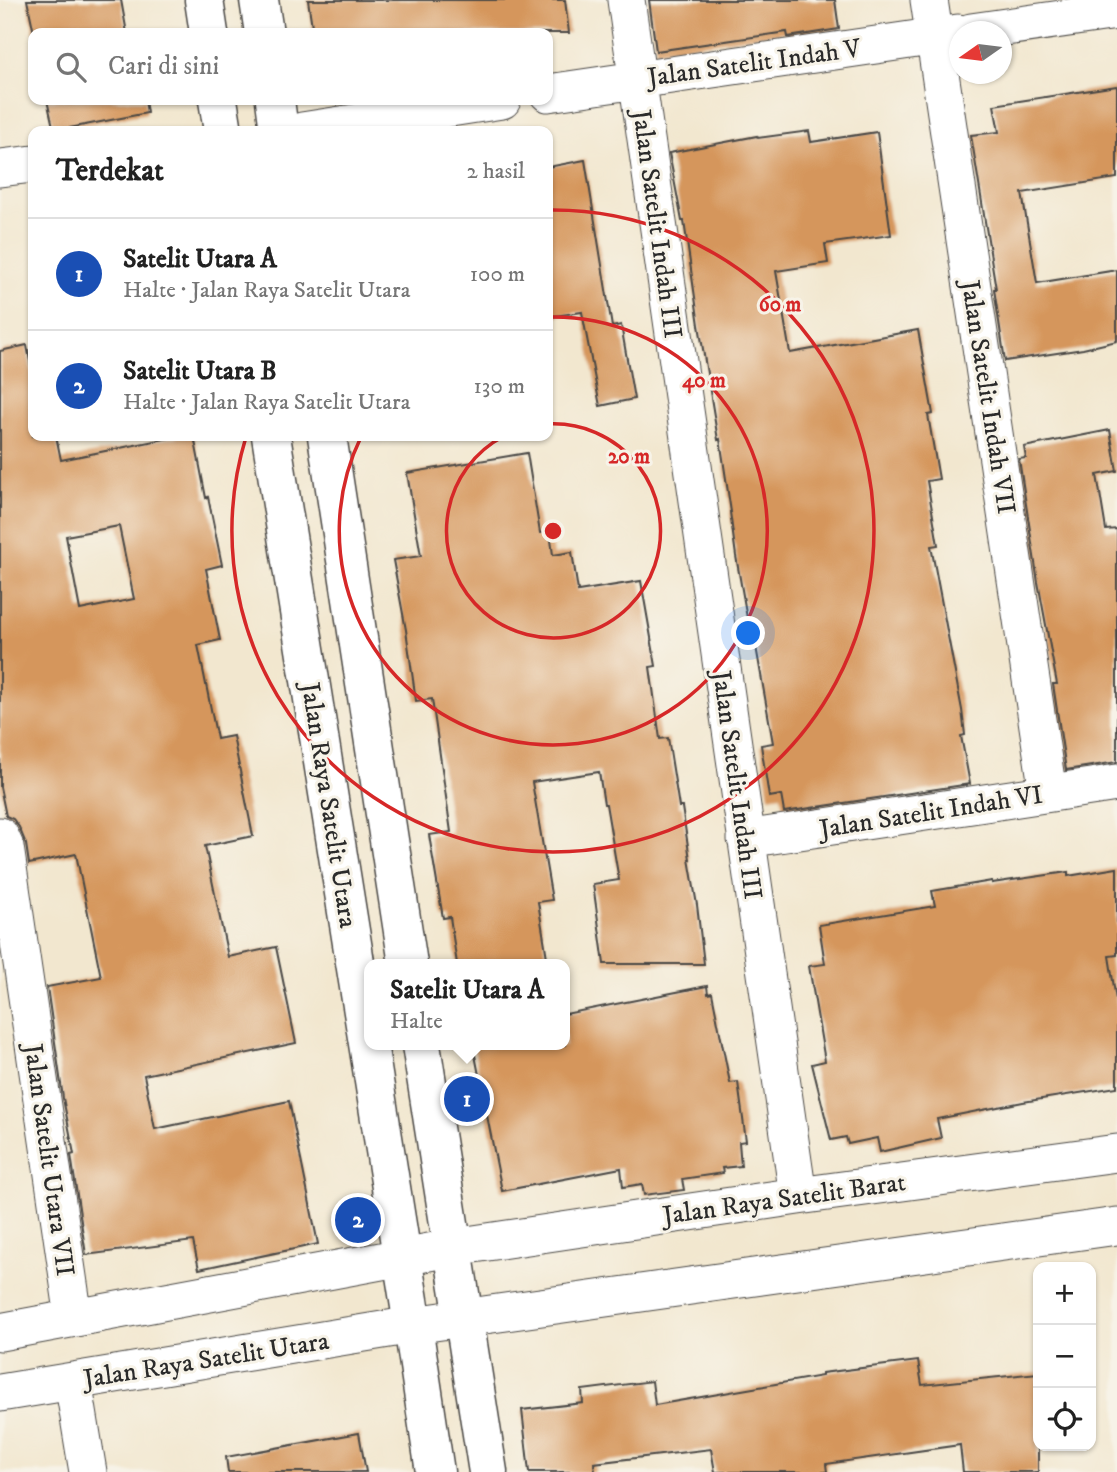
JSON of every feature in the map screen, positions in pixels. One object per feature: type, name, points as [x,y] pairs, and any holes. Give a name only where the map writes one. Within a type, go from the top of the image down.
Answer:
[{"type":"street","points":[[204,0],[208,28]]},
{"type":"street","points":[[259,0],[263,28]]},
{"type":"street","name":"Jalan Satelit Indah III","points":[[626,0],[798,1196]]},
{"type":"street","name":"Jalan Satelit Indah VII","points":[[929,0],[947,35],[1048,793]]},
{"type":"street","points":[[1012,26],[1117,11]]},
{"type":"street","name":"Jalan Satelit Indah V","points":[[553,92],[947,35]]},
{"type":"street","points":[[219,105],[222,126]]},
{"type":"street","points":[[276,105],[278,126]]},
{"type":"street","points":[[334,126],[470,105]]},
{"type":"street","points":[[0,168],[28,165]]},
{"type":"street","name":"Jalan Raya Satelit Utara","points":[[272,441],[364,1018]]},
{"type":"street","name":"Jalan Raya Satelit Utara","points":[[328,441],[407,959]]},
{"type":"street","name":"Jalan Satelit Indah VI","points":[[746,839],[1117,783]]},
{"type":"street","name":"Jalan Satelit Utara VII","points":[[0,836],[5,847],[74,1318]]},
{"type":"street","name":"Jalan Raya Satelit Utara","points":[[369,1050],[435,1472]]},
{"type":"street","points":[[422,1050],[488,1472]]},
{"type":"street","name":"Jalan Raya Satelit Barat","points":[[452,1248],[798,1196],[1117,1153]]},
{"type":"street","points":[[464,1318],[1117,1226]]},
{"type":"street","points":[[0,1332],[452,1248]]},
{"type":"street","name":"Jalan Raya Satelit Utara","points":[[0,1393],[464,1318]]},
{"type":"street","points":[[73,1381],[88,1472]]},
{"type":"building","points":[[27,0],[121,0],[126,28],[33,28]]},
{"type":"building","points":[[308,0],[565,0],[569,33],[553,33],[553,28],[312,28]]},
{"type":"building","points":[[649,0],[835,0],[839,29],[788,37],[787,32],[656,51]]},
{"type":"building","points":[[1117,86],[1117,178],[1022,193],[1037,283],[1117,270],[1117,341],[1005,361],[971,135],[999,132],[994,105]]},
{"type":"building","points":[[48,105],[146,105],[147,113],[80,126],[53,126]]},
{"type":"building","points":[[809,131],[811,142],[877,132],[891,235],[825,244],[828,263],[776,271],[790,353],[918,330],[933,414],[928,415],[939,479],[927,481],[938,545],[931,546],[962,710],[965,735],[961,736],[970,784],[784,812],[781,795],[769,797],[761,745],[773,743],[754,635],[750,635],[736,556],[720,439],[718,440],[684,221],[669,153],[757,136]]},
{"type":"building","points":[[585,160],[612,327],[621,325],[634,399],[600,406],[582,312],[553,316],[553,166]]},
{"type":"building","points":[[27,345],[28,441],[57,441],[61,460],[154,441],[195,441],[222,565],[206,569],[220,640],[198,645],[217,739],[233,736],[253,836],[205,846],[228,957],[276,947],[296,1043],[144,1075],[155,1129],[289,1101],[318,1244],[199,1269],[193,1241],[86,1255],[71,1155],[74,1154],[47,987],[101,977],[76,854],[29,864],[26,844],[19,827],[13,819],[6,816],[0,787],[0,351]],"holes":[[[119,526],[134,599],[80,610],[66,536]]]},
{"type":"building","points":[[1110,430],[1117,471],[1097,475],[1106,530],[1117,529],[1117,762],[1066,770],[1053,684],[1057,684],[1019,459],[1026,458],[1024,447]]},
{"type":"building","points":[[527,453],[540,533],[550,532],[553,555],[572,552],[578,591],[641,581],[656,666],[650,667],[660,739],[668,738],[679,807],[682,807],[704,964],[604,964],[593,884],[619,880],[599,772],[532,782],[552,900],[538,902],[547,959],[456,959],[450,917],[443,918],[429,835],[451,832],[432,699],[416,701],[393,560],[421,556],[407,473]]},
{"type":"building","points":[[1117,868],[1117,955],[1109,956],[1117,1006],[1117,1087],[937,1119],[941,1138],[880,1152],[877,1138],[848,1144],[846,1137],[831,1140],[812,1064],[825,1061],[809,966],[825,964],[819,925],[935,906],[932,891],[992,881],[1068,872],[1068,876]]},
{"type":"building","points":[[707,986],[708,994],[712,993],[730,1083],[738,1082],[746,1141],[739,1142],[741,1166],[722,1168],[723,1173],[682,1179],[684,1190],[644,1195],[642,1184],[623,1187],[621,1168],[502,1191],[474,1050],[570,1050],[570,1013]]},
{"type":"building","points":[[918,1361],[922,1385],[1033,1374],[1033,1451],[1038,1451],[1038,1472],[963,1472],[960,1445],[826,1464],[827,1472],[715,1472],[711,1449],[594,1463],[595,1472],[529,1472],[522,1410],[583,1403],[582,1390],[652,1381],[655,1405],[822,1376],[822,1373]]},
{"type":"building","points":[[359,1433],[366,1472],[228,1472],[226,1457]]},
{"type":"place","name":"Satelit Utara A","points":[[467,1099]]},
{"type":"place","name":"Satelit Utara B","points":[[358,1220]]}]
